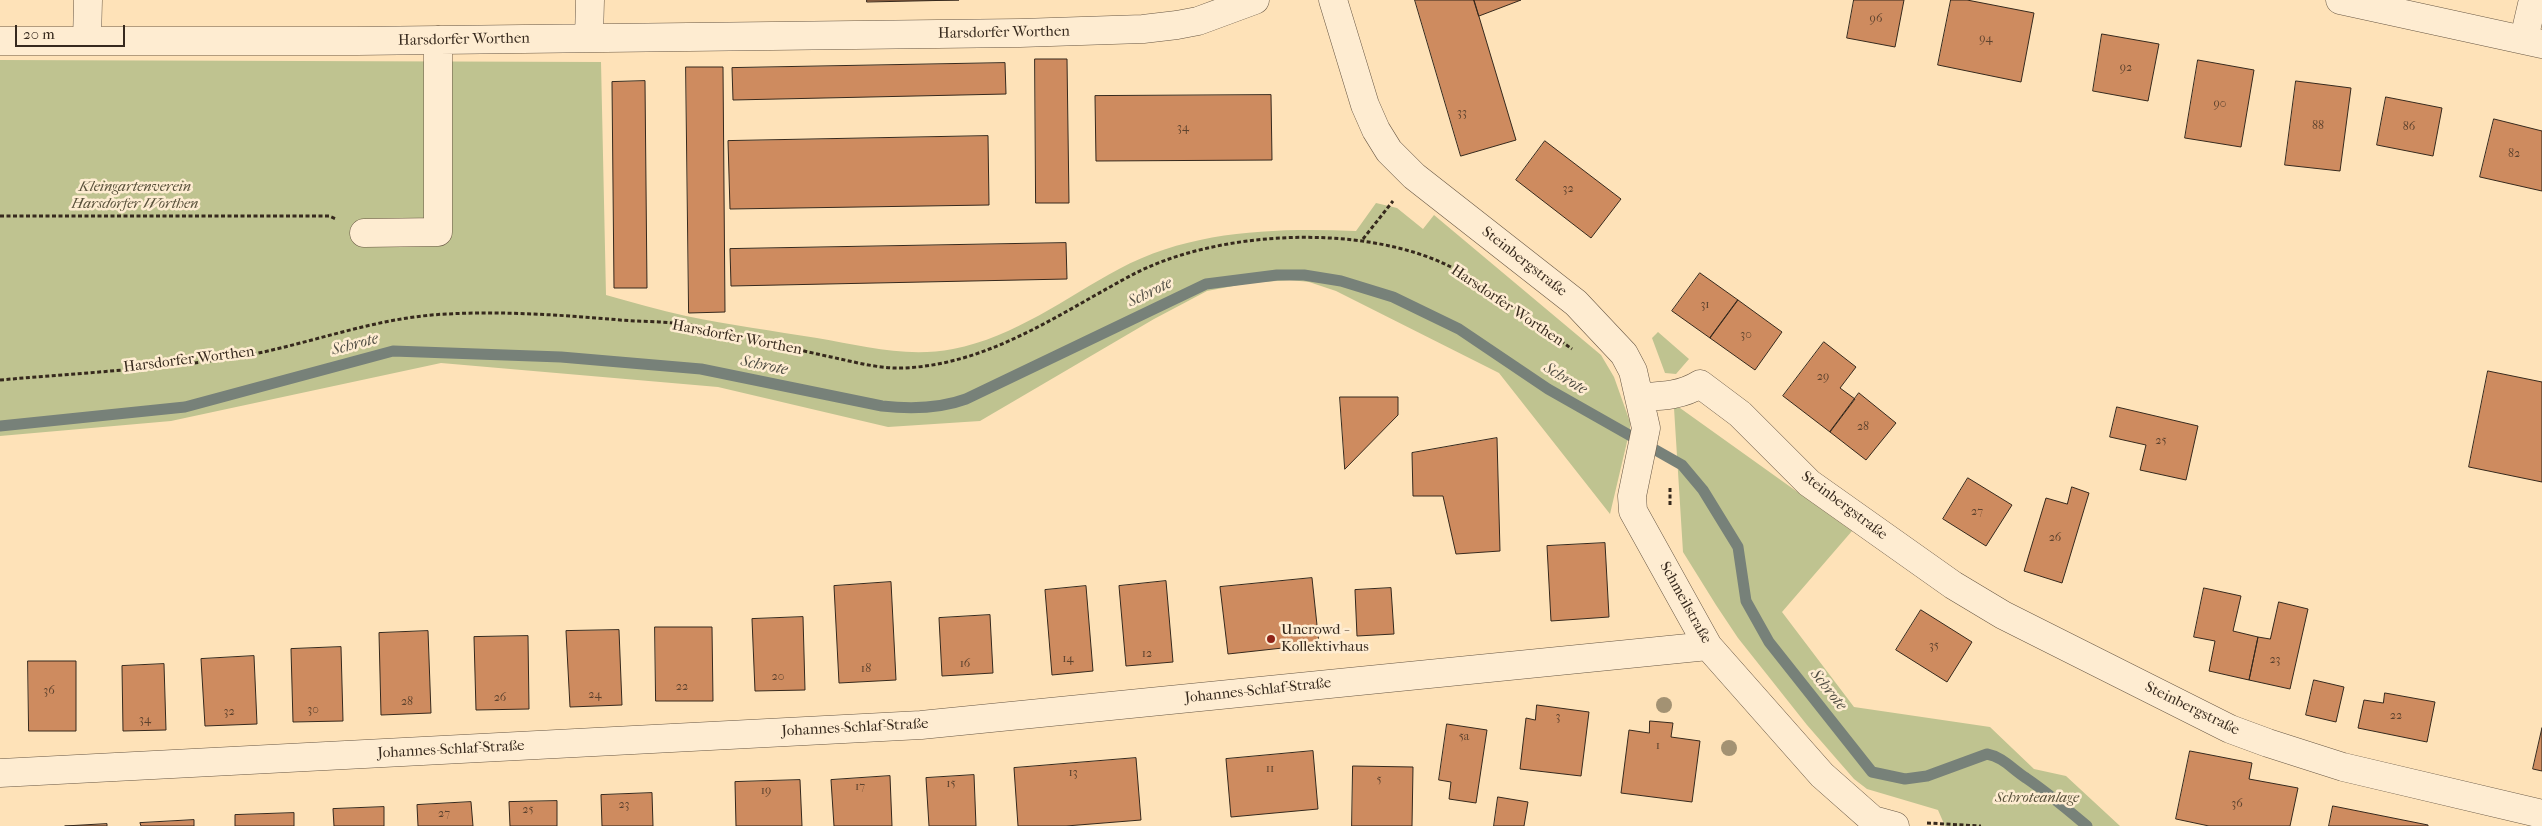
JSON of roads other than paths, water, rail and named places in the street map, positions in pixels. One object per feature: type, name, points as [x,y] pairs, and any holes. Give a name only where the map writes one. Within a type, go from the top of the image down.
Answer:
[{"type":"street","points":[[88,0],[88,41]]},
{"type":"street","points":[[589,38],[590,0]]},
{"type":"street","name":"Harsdorfer Worthen","points":[[0,41],[438,40],[1020,33],[1143,29],[1198,21],[1255,0]]},
{"type":"street","name":"Steinbergstraße","points":[[1333,0],[1370,117],[1389,151],[1414,176],[1576,303],[1624,354],[1632,371],[1640,397],[1675,394],[1700,384],[1740,414],[1809,483],[1954,586],[2003,615],[2230,729],[2324,762],[2542,814]]},
{"type":"street","points":[[2340,0],[2533,42],[2533,0]]},
{"type":"street","points":[[364,233],[438,232],[438,40]]},
{"type":"street","name":"Schmeilstraße","points":[[1640,397],[1646,428],[1632,496],[1636,518],[1653,544],[1708,646],[1822,775],[1872,820],[1896,826]]},
{"type":"street","name":"Johannes-Schlaf-Straße","points":[[0,773],[921,725],[1708,646]]},
{"type":"waterway","name":"Schrote","points":[[0,426],[185,407],[393,351],[561,357],[701,369],[882,406],[914,408],[945,405],[966,399],[1206,284],[1277,275],[1304,275],[1341,281],[1393,297],[1459,329],[1548,389],[1682,465],[1703,490],[1738,547],[1746,601],[1769,642],[1872,772],[1905,779],[1927,776],[1987,754],[2007,764],[2050,795],[2087,826]]},
{"type":"place","name":"Uncrowd - Kollektivhaus","points":[[1271,639]]},
{"type":"park label","name":"Kleingartenverein Harsdorfer Worthen","points":[[135,196]]},
{"type":"park label","name":"Schroteanlage","points":[[2037,798]]}]
